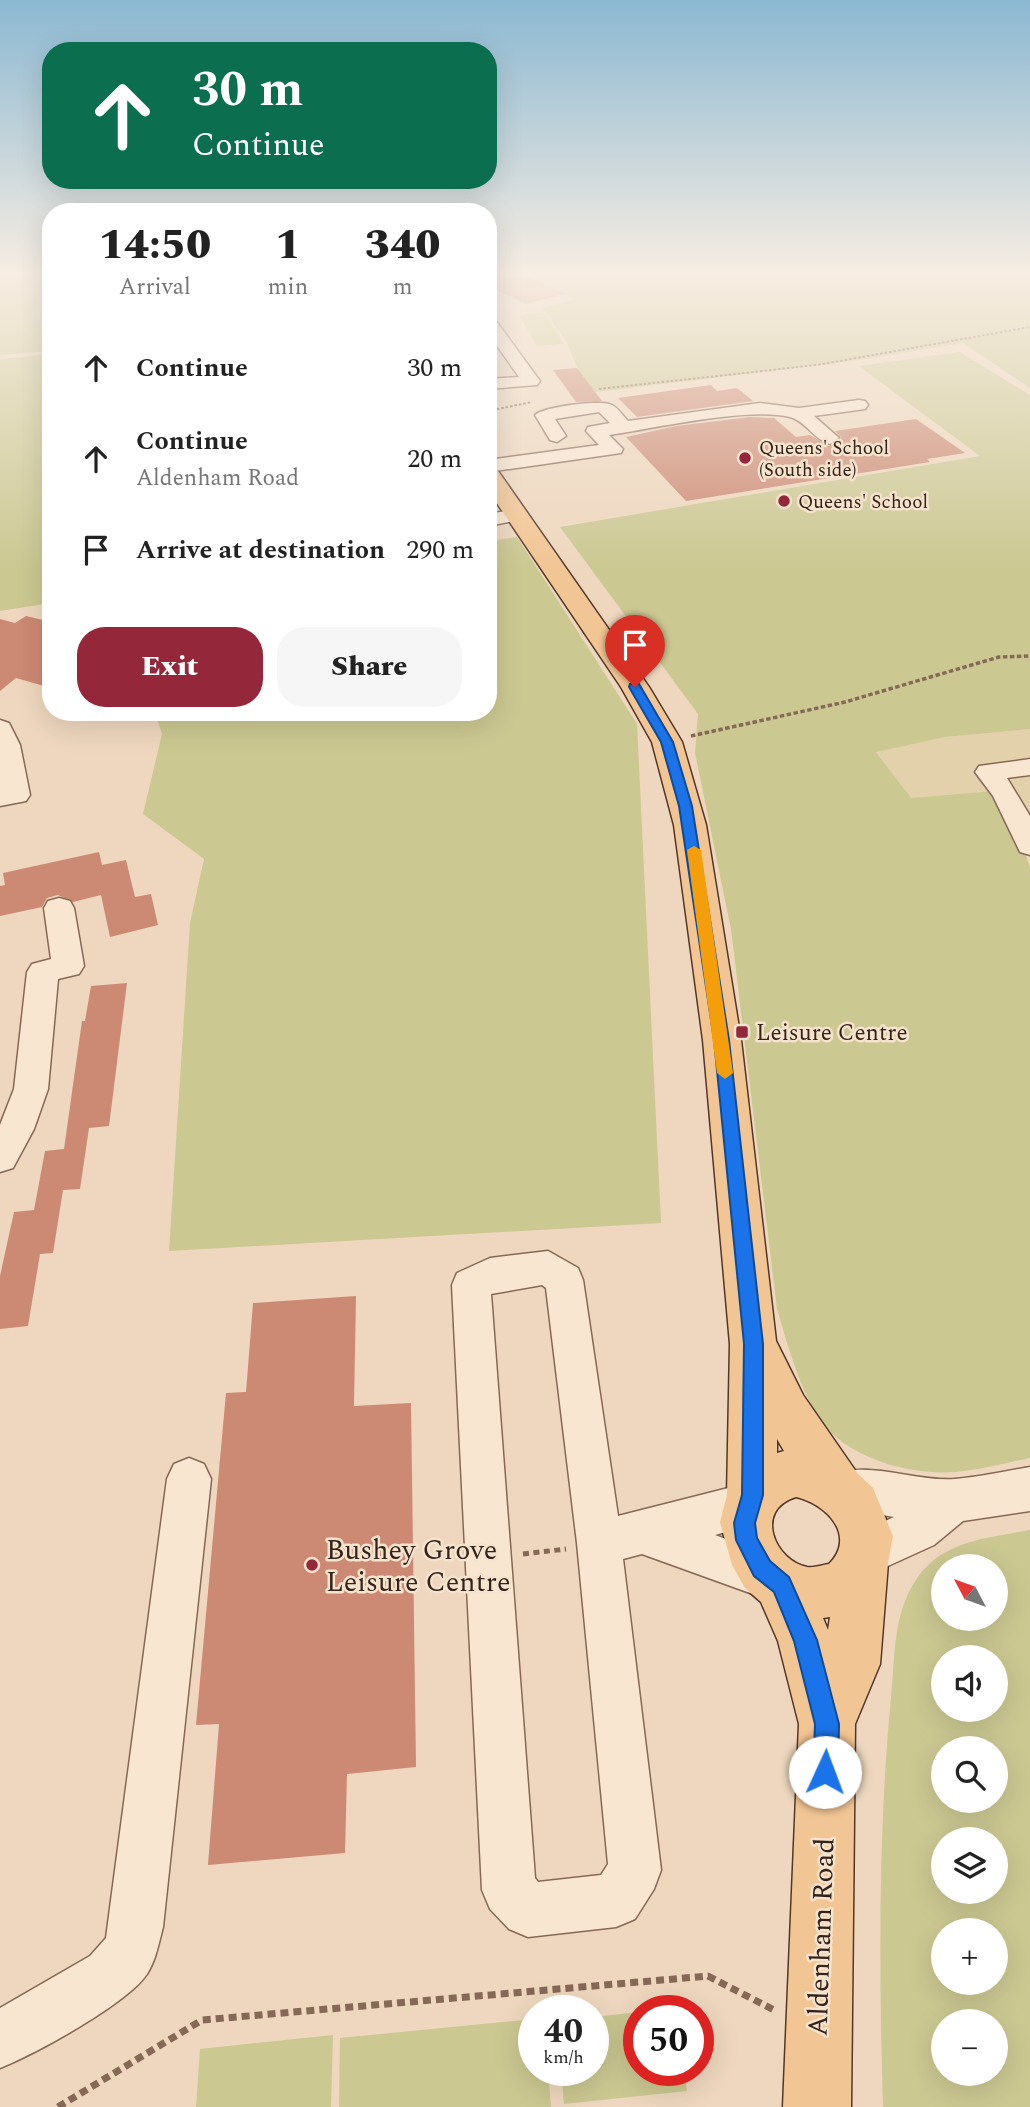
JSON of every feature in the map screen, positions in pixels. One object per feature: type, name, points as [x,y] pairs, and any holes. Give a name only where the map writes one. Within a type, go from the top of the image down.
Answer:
[{"type":"main road","points":[[497,500],[503,518],[635,687],[667,742],[687,814],[699,877],[722,1040],[753,1344],[750,1500],[745,1523],[747,1540],[755,1558],[777,1581],[802,1593],[822,1594],[841,1588],[864,1559],[863,1520],[786,1411],[753,1344]]},
{"type":"main road","points":[[750,1500],[765,1482],[784,1473],[808,1473],[840,1488]]},
{"type":"main road","name":"Aldenham Road","points":[[827,1724],[852,1664],[864,1559]]},
{"type":"main road","name":"Aldenham Road","points":[[777,1581],[805,1640],[827,1724],[817,2107]]},
{"type":"street","points":[[497,383],[531,381],[526,374]]},
{"type":"street","points":[[534,439],[760,408],[799,413],[859,405]]},
{"type":"street","points":[[497,465],[614,449],[576,434],[544,415],[595,406],[607,409],[623,427]]},
{"type":"street","points":[[574,409],[576,434]]},
{"type":"street","points":[[799,413],[830,438]]},
{"type":"street","points":[[0,728],[7,745],[16,795],[0,799]]},
{"type":"street","points":[[1030,767],[988,772],[1006,794],[1030,846]]},
{"type":"street","points":[[0,1158],[16,1129],[31,1089],[43,972],[68,966],[59,908]]},
{"type":"street","points":[[548,1268],[564,1280],[599,1543],[635,1870],[616,1900],[528,1910],[509,1890],[484,1532],[471,1285],[490,1275],[548,1268]]},
{"type":"street","points":[[0,2040],[109,1975],[128,1954],[136,1927],[189,1479]]},
{"type":"street","points":[[840,1488],[875,1491],[906,1498],[954,1501],[1030,1489]]},
{"type":"street","points":[[599,1543],[750,1500]]},
{"type":"street","points":[[864,1559],[918,1529],[954,1501]]},
{"type":"street","points":[[642,1532],[777,1581]]},
{"type":"path","points":[[596,389],[731,374]]},
{"type":"path","points":[[497,409],[542,400]]},
{"type":"path","points":[[667,742],[845,702],[999,657],[1030,656]]},
{"type":"path","points":[[517,1554],[556,1551],[599,1543]]},
{"type":"path","points":[[58,2107],[202,2020],[708,1976],[774,2010]]},
{"type":"shaded area","points":[[0,374],[42,374],[42,604],[0,611]]},
{"type":"shaded area","points":[[580,374],[742,374],[588,393]]},
{"type":"shaded area","points":[[870,374],[996,374],[1030,395],[1030,729],[945,737],[876,752],[911,798],[994,791],[1014,823],[1030,867],[1030,1458],[974,1470],[937,1472],[896,1466],[857,1451],[825,1427],[802,1386],[777,1309],[731,929],[695,753],[698,714],[560,527],[980,456]]},
{"type":"shaded area","points":[[1010,374],[1030,374],[1030,388]]},
{"type":"shaded area","points":[[517,537],[637,724],[661,1223],[169,1251],[190,923],[204,859],[143,814],[162,734],[158,721],[497,721],[497,540]]},
{"type":"shaded area","points":[[1030,729],[1030,824],[994,791],[911,799],[876,751],[945,737]]},
{"type":"shaded area","points":[[1030,1530],[1030,2107],[883,2107],[880,1953],[882,1851],[894,1653],[907,1596],[931,1564],[931,1631],[1008,1631],[1008,1554],[944,1554],[980,1539]]},
{"type":"shaded area","points":[[623,2014],[623,2086],[686,2086],[687,2091],[564,2104],[562,2086],[609,2086],[609,2015]]},
{"type":"shaded area","points":[[518,2021],[518,2086],[549,2086],[551,2107],[339,2107],[340,2038]]},
{"type":"shaded area","points":[[333,2035],[331,2107],[196,2107],[200,2049]]},
{"type":"building","points":[[556,374],[582,374],[602,401],[576,402]]},
{"type":"building","points":[[711,385],[717,391],[737,388],[753,401],[637,417],[618,398]]},
{"type":"building","points":[[750,417],[774,418],[796,437],[810,435],[829,446],[842,438],[835,431],[916,419],[965,453],[927,459],[930,462],[686,501],[626,437],[676,426]]},
{"type":"building","points":[[26,616],[42,620],[42,685],[16,678],[0,691],[0,619],[15,623]]},
{"type":"building","points":[[99,852],[102,865],[126,860],[135,897],[151,894],[158,925],[110,937],[101,895],[73,902],[58,895],[47,898],[42,907],[0,916],[0,886],[5,885],[3,873]]},
{"type":"building","points":[[127,983],[109,1126],[89,1128],[80,1189],[63,1190],[53,1253],[40,1254],[28,1326],[0,1329],[0,1276],[14,1212],[34,1210],[45,1151],[64,1149],[82,1021],[85,1021],[91,986]]},
{"type":"building","name":"Bushey Grove Leisure Centre","points":[[356,1296],[354,1406],[411,1403],[416,1767],[347,1774],[345,1853],[208,1865],[219,1724],[196,1725],[226,1393],[246,1392],[253,1303]]},
{"type":"slow traffic","points":[[694,850],[725,1073]]},
{"type":"place","name":"Queens' School (South side)","points":[[745,458]]},
{"type":"place","name":"Queens' School","points":[[784,501]]},
{"type":"place","name":"Leisure Centre","points":[[742,1032]]},
{"type":"place","name":"Bushey Grove Leisure Centre","points":[[312,1565]]},
{"type":"route","points":[[635,687],[657,722],[671,752],[690,825],[722,1040],[753,1344],[752,1495],[745,1523],[747,1540],[762,1569],[782,1585],[805,1640],[827,1724],[825,1772]]}]
